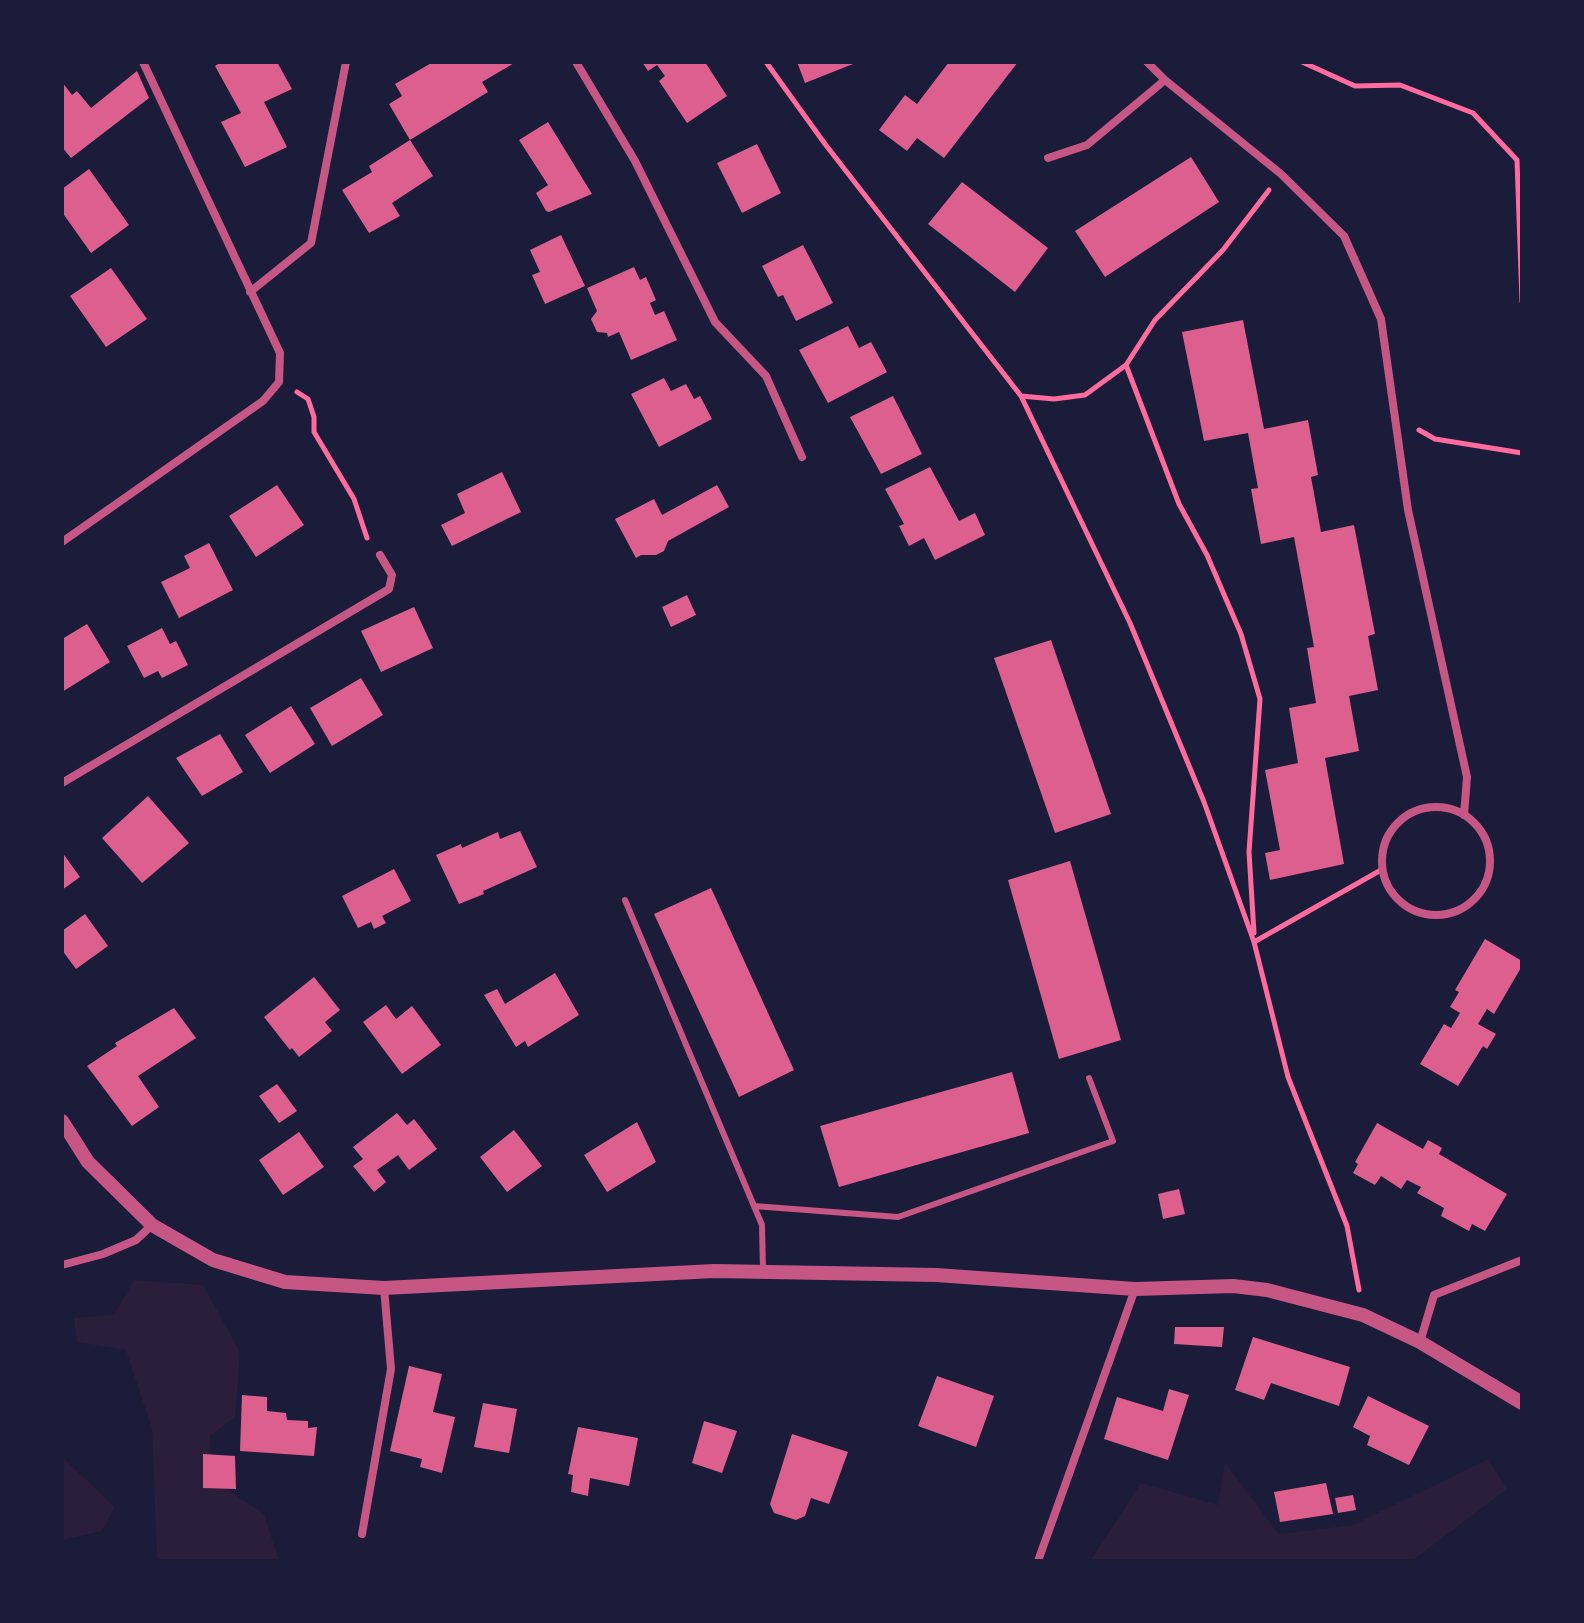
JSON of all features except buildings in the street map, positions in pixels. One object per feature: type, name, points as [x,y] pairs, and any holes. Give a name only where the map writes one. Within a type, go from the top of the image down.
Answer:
[{"type":"street","points":[[62,542],[263,401],[279,382],[280,353],[143,62]]},
{"type":"street","points":[[250,292],[311,243],[346,62]]},
{"type":"street","points":[[576,62],[635,161],[715,322],[766,376],[802,457]]},
{"type":"street","points":[[1147,62],[1281,174],[1344,236],[1381,319],[1408,510],[1467,777],[1464,815]]},
{"type":"street","points":[[1048,158],[1087,145],[1165,80]]},
{"type":"street","points":[[62,783],[389,589],[392,575],[380,555]]},
{"type":"street","points":[[1430,807],[1448,808],[1464,815],[1478,826],[1487,842],[1490,860],[1488,878],[1479,894],[1466,907],[1449,915],[1431,916],[1413,912],[1398,901],[1387,887],[1381,870],[1382,852],[1388,835],[1398,821],[1413,811],[1430,807]]},
{"type":"street","points":[[62,1121],[88,1162],[152,1225],[213,1260],[285,1282],[384,1288],[714,1271],[936,1275],[1135,1289],[1233,1286],[1263,1289],[1363,1315],[1420,1342],[1522,1403]]},
{"type":"street","points":[[62,1265],[103,1254],[136,1240],[152,1225]]},
{"type":"street","points":[[1420,1342],[1434,1295],[1522,1260]]},
{"type":"street","points":[[362,1534],[391,1369],[384,1288]]},
{"type":"street","points":[[1038,1561],[1135,1289]]},
{"type":"lane","points":[[625,900],[762,1225],[763,1272]]},
{"type":"lane","points":[[754,1206],[898,1217],[1113,1141],[1089,1078]]},
{"type":"path","points":[[766,62],[825,144],[1021,396],[1130,623],[1204,802],[1254,942],[1288,1077],[1347,1226],[1363,1315]]},
{"type":"path","points":[[1302,62],[1355,86],[1400,85],[1473,113],[1517,160],[1522,302]]},
{"type":"path","points":[[1021,396],[1054,399],[1085,395],[1126,365],[1155,320],[1223,250],[1281,174]]},
{"type":"path","points":[[1126,365],[1179,504],[1207,555],[1241,634],[1260,699],[1249,852],[1254,942]]},
{"type":"path","points":[[279,382],[308,399],[314,417],[314,432],[354,499],[367,540],[380,555]]},
{"type":"path","points":[[1395,416],[1435,439],[1522,453]]},
{"type":"path","points":[[1254,942],[1381,870]]},
{"type":"shaded area","points":[[134,1280],[203,1285],[240,1352],[235,1417],[210,1436],[212,1479],[264,1514],[279,1561],[160,1561],[157,1557],[152,1429],[126,1350],[77,1342],[74,1318],[114,1315]]},
{"type":"shaded area","points":[[62,1457],[115,1507],[102,1531],[62,1540]]},
{"type":"shaded area","points":[[1488,1459],[1507,1489],[1412,1561],[1090,1561],[1141,1483],[1218,1505],[1225,1463],[1279,1534],[1353,1525]]}]
